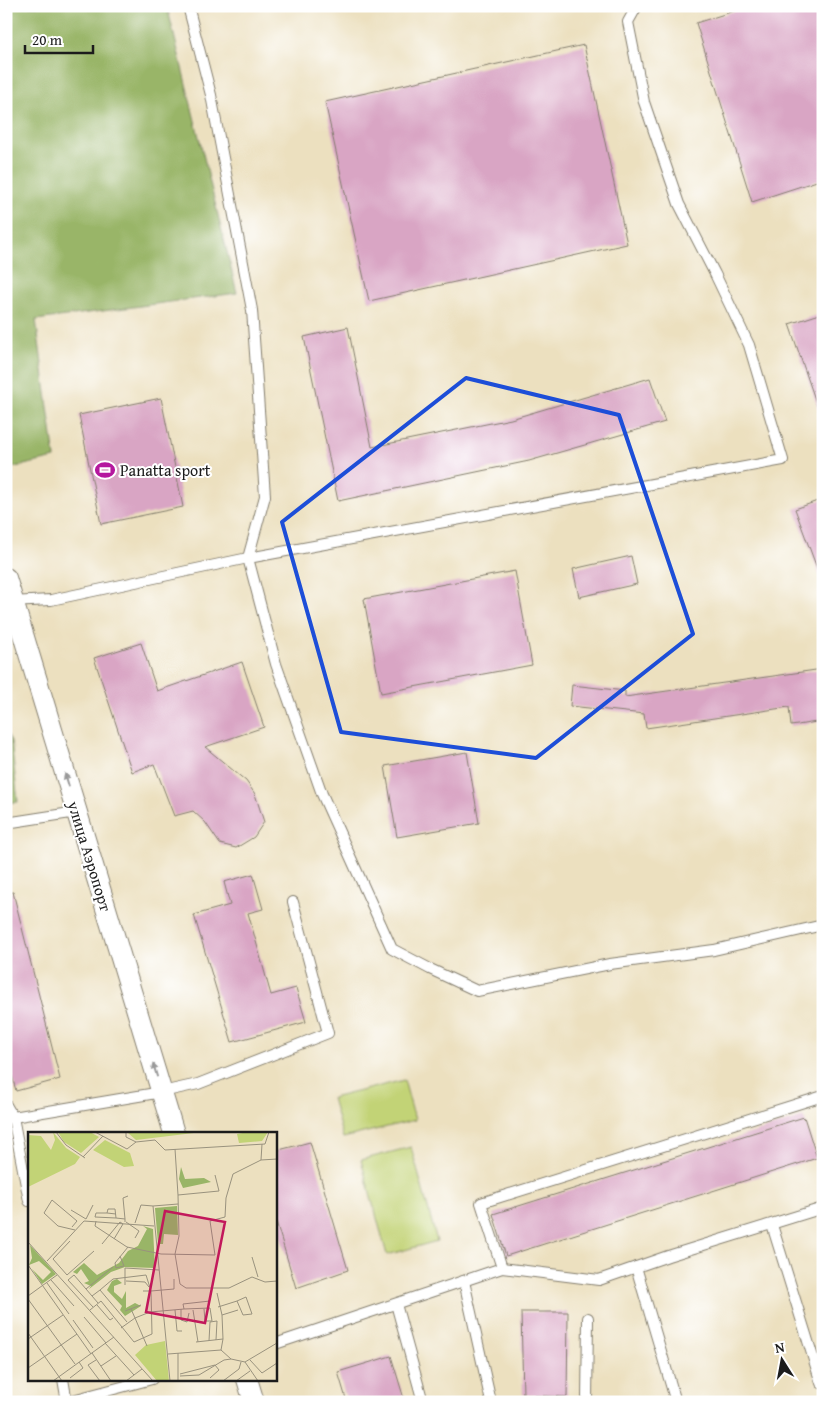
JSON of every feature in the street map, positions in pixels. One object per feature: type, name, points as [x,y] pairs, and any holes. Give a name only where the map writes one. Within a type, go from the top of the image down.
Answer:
[{"type":"street","name":"улица Аэропорт","points":[[6,578],[10,602],[77,812],[174,1132]]},
{"type":"street","points":[[247,1380],[254,1402]]},
{"type":"lane","points":[[188,6],[211,95],[252,310],[265,496],[248,558],[276,664],[322,794],[392,949],[477,991],[610,964],[714,950],[823,925]]},
{"type":"lane","points":[[10,602],[51,600],[248,558],[783,460],[749,345],[715,274],[678,204],[644,102],[628,22],[637,6]]},
{"type":"lane","points":[[6,823],[77,812]]},
{"type":"lane","points":[[9,1118],[198,1084],[328,1033],[293,902]]},
{"type":"lane","points":[[502,1268],[481,1203],[823,1096]]},
{"type":"lane","points":[[6,1105],[28,1197]]},
{"type":"lane","points":[[276,1344],[502,1268],[599,1280],[823,1208]]},
{"type":"lane","points":[[772,1224],[821,1383],[823,1382]]},
{"type":"lane","points":[[636,1267],[676,1402]]},
{"type":"lane","points":[[464,1281],[491,1402]]},
{"type":"lane","points":[[396,1304],[423,1402]]},
{"type":"lane","points":[[587,1402],[588,1318]]},
{"type":"lane","points":[[63,1380],[66,1401],[148,1380]]},
{"type":"highlighted area","points":[[466,378],[619,415],[693,634],[536,758],[341,732],[282,522]]},
{"type":"green space","points":[[6,6],[167,6],[237,293],[36,320],[55,458],[6,469]]},
{"type":"green space","points":[[6,732],[11,741],[18,802],[6,803]]},
{"type":"green space","points":[[404,1080],[415,1120],[343,1138],[332,1098]]},
{"type":"green space","points":[[411,1147],[437,1241],[387,1255],[361,1160]]},
{"type":"building","points":[[750,6],[823,6],[823,179],[752,202],[696,23]]},
{"type":"building","points":[[584,45],[627,244],[369,301],[325,102]]},
{"type":"building","points":[[823,313],[823,414],[820,414],[789,324]]},
{"type":"building","points":[[348,327],[372,447],[511,419],[650,378],[665,422],[529,461],[338,501],[304,337]]},
{"type":"building","points":[[161,398],[183,507],[101,524],[79,415]]},
{"type":"building","points":[[823,499],[823,578],[821,579],[795,509]]},
{"type":"building","points":[[631,556],[637,584],[579,597],[573,569]]},
{"type":"building","points":[[515,571],[532,665],[381,693],[364,599]]},
{"type":"building","points":[[141,643],[157,691],[242,662],[264,727],[205,747],[246,781],[255,794],[264,822],[254,837],[236,848],[220,844],[205,822],[193,811],[174,816],[154,764],[132,772],[94,658]]},
{"type":"building","points":[[823,669],[823,721],[791,726],[789,707],[646,728],[644,714],[570,706],[572,685],[625,691],[625,697]]},
{"type":"building","points":[[467,752],[479,823],[397,837],[385,766]]},
{"type":"building","points":[[253,874],[263,909],[248,913],[271,995],[296,988],[306,1022],[232,1042],[194,915],[230,905],[224,882]]},
{"type":"building","points":[[13,892],[60,1079],[16,1091],[6,1052],[6,893]]},
{"type":"building","points":[[804,1117],[817,1158],[506,1256],[493,1214]]},
{"type":"building","points":[[310,1142],[348,1270],[296,1288],[276,1221],[276,1151]]},
{"type":"building","points":[[521,1312],[568,1312],[567,1397],[523,1395]]},
{"type":"building","points":[[391,1356],[405,1402],[347,1402],[338,1372]]},
{"type":"place","name":"Panatta sport","points":[[105,470]]}]
